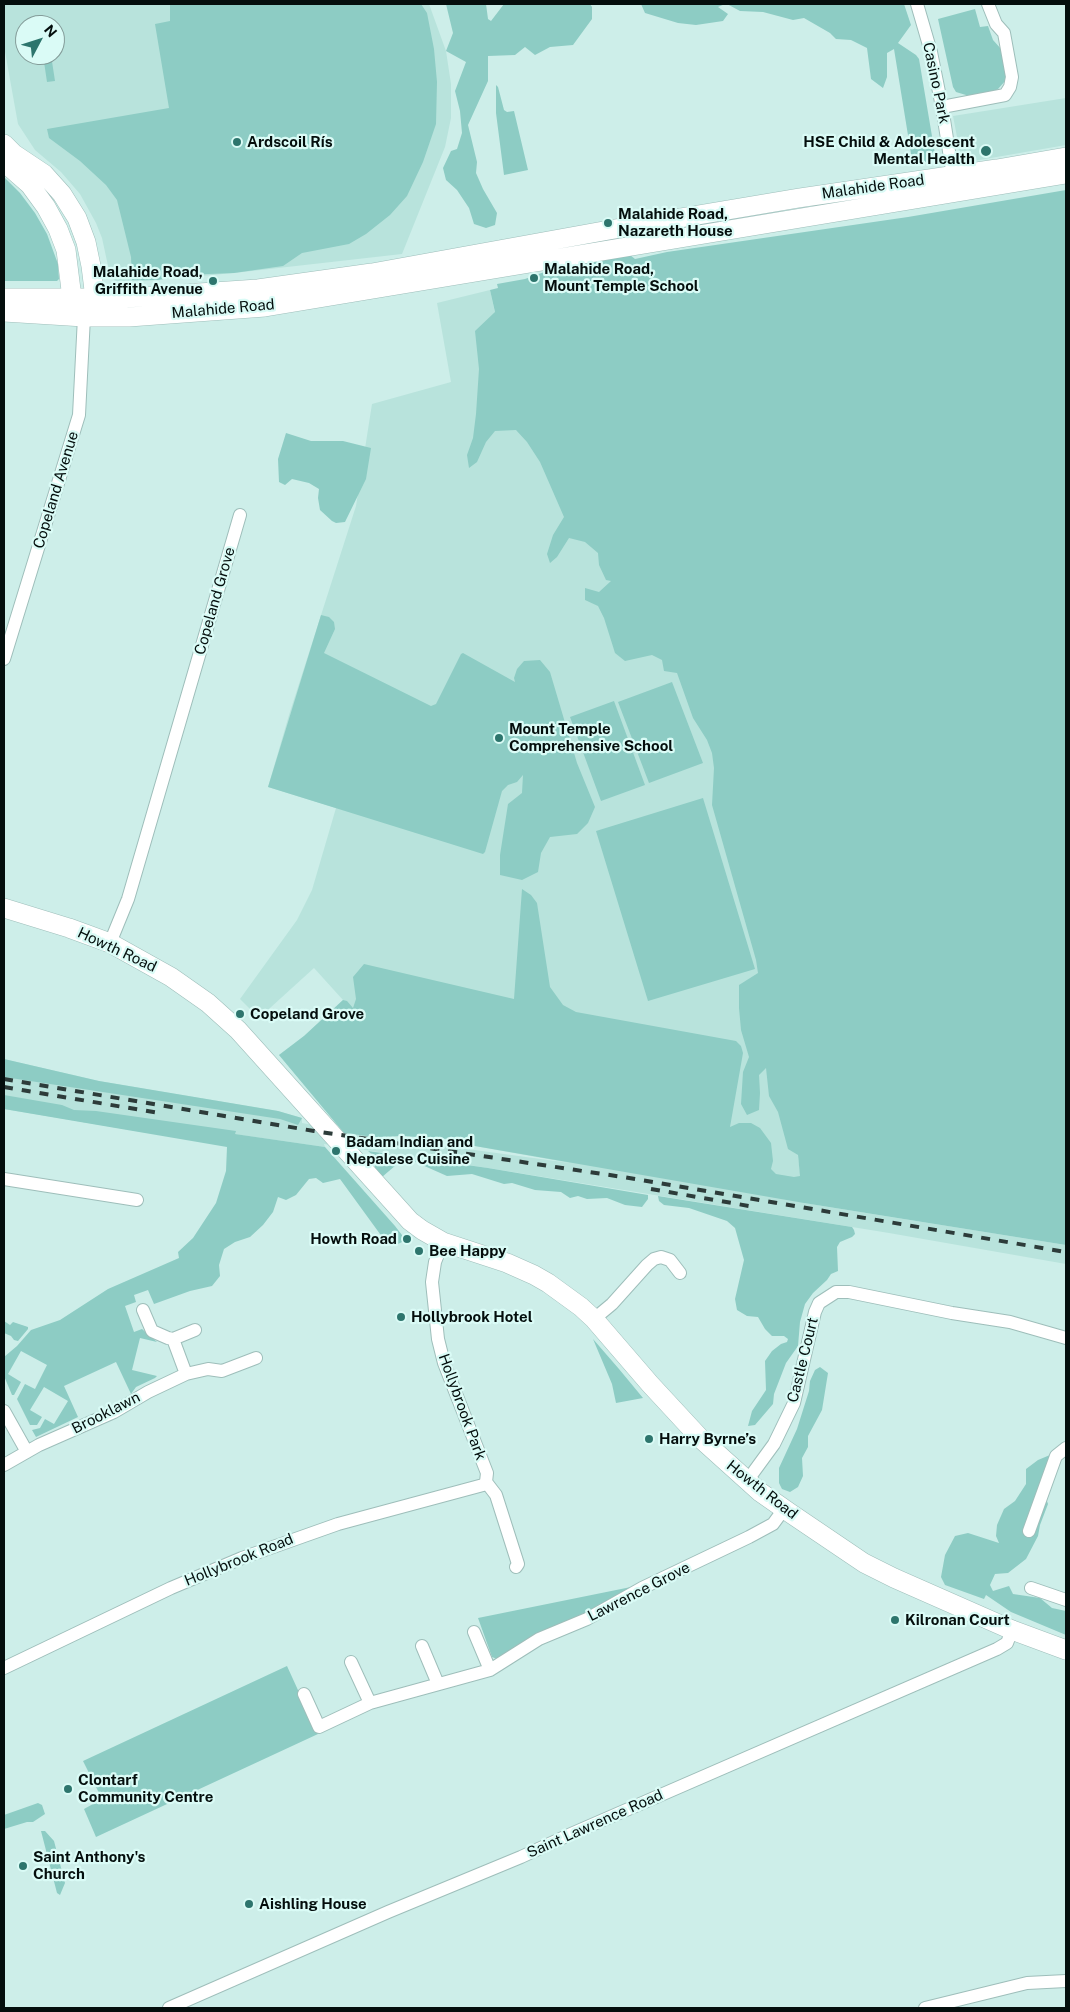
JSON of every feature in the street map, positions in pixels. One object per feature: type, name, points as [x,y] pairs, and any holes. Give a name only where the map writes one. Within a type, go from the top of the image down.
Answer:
[{"type":"main road","points":[[4,144],[14,154],[44,174],[62,194],[77,218],[89,256],[95,298],[92,307],[84,317],[72,298],[66,250],[58,229],[46,207],[30,186],[4,162]]},
{"type":"main road","name":"Malahide Road","points":[[4,312],[84,317],[128,317],[223,302],[319,281],[440,270],[609,230],[648,234],[804,217],[1066,157]]},
{"type":"main road","name":"Malahide Road","points":[[648,234],[799,198],[1066,174]]},
{"type":"main road","name":"Malahide Road","points":[[799,198],[804,217]]},
{"type":"main road","points":[[58,229],[77,218]]},
{"type":"main road","name":"Malahide Road","points":[[4,298],[95,298],[223,302]]},
{"type":"main road","name":"Howth Road","points":[[4,908],[68,928],[110,944],[172,977],[208,1003],[231,1023],[410,1221],[443,1242],[507,1263],[534,1275],[556,1288],[594,1320],[690,1428],[747,1481],[784,1509],[864,1562],[928,1594],[1012,1630],[1066,1650]]},
{"type":"street","name":"Casino Park","points":[[917,4],[942,107],[954,184]]},
{"type":"street","points":[[942,107],[1005,95],[1010,87],[1012,77],[1004,33],[996,24],[988,4]]},
{"type":"street","name":"Copeland Avenue","points":[[4,659],[79,415],[84,317]]},
{"type":"street","name":"Copeland Grove","points":[[110,944],[128,898],[240,515]]},
{"type":"street","points":[[4,1179],[137,1200]]},
{"type":"street","name":"Hollybrook Park","points":[[443,1242],[435,1262],[432,1282],[438,1339],[444,1363],[486,1473],[486,1482],[496,1494],[518,1564],[516,1567]]},
{"type":"street","points":[[594,1320],[612,1304],[654,1259],[661,1256],[670,1260],[680,1272]]},
{"type":"street","name":"Castle Court","points":[[747,1481],[774,1444],[794,1403],[815,1312],[819,1303],[836,1292],[849,1292],[952,1313],[1010,1322],[1066,1338]]},
{"type":"street","points":[[143,1310],[152,1331],[168,1338],[195,1330]]},
{"type":"street","points":[[173,1338],[186,1374]]},
{"type":"street","name":"Brooklawn","points":[[4,1465],[27,1452],[114,1412],[148,1392],[186,1374],[208,1369],[222,1371],[256,1358]]},
{"type":"street","points":[[4,1411],[27,1452]]},
{"type":"street","points":[[1029,1531],[1056,1456],[1066,1448]]},
{"type":"street","name":"Hollybrook Road","points":[[4,1668],[171,1588],[242,1558],[338,1524],[482,1485],[486,1482]]},
{"type":"street","name":"Lawrence Grove","points":[[304,1694],[319,1727],[370,1703],[490,1670],[539,1639],[587,1619],[642,1588],[749,1537],[772,1524],[784,1509]]},
{"type":"street","points":[[1031,1588],[1066,1600]]},
{"type":"street","name":"Saint Lawrence Road","points":[[169,2008],[997,1650],[1007,1643],[1012,1630]]},
{"type":"street","points":[[474,1632],[490,1670]]},
{"type":"street","points":[[422,1646],[438,1684]]},
{"type":"street","points":[[351,1662],[370,1703]]},
{"type":"street","points":[[925,2008],[1027,1983],[1066,1981]]},
{"type":"shaded area","name":"Ardscoil Rís","points":[[4,4],[429,4],[446,51],[451,84],[451,118],[445,147],[402,254],[234,273],[123,283],[115,281],[110,275],[102,238],[96,223],[80,194],[61,172],[35,150],[18,124],[4,46]]},
{"type":"shaded area","name":"Ardscoil Rís","points":[[170,4],[421,4],[427,13],[434,49],[437,82],[436,124],[423,162],[407,196],[390,215],[366,234],[349,244],[302,253],[283,266],[234,273],[184,275],[158,280],[132,280],[131,257],[117,200],[106,185],[80,161],[49,138],[47,129],[169,108],[155,24],[170,21]]},
{"type":"shaded area","points":[[446,4],[486,4],[488,19],[491,21],[504,4],[590,4],[592,7],[592,19],[573,45],[550,47],[535,55],[525,47],[515,55],[488,56],[488,81],[468,125],[477,162],[476,173],[497,213],[495,225],[486,228],[474,224],[469,208],[457,190],[446,180],[443,168],[451,151],[457,149],[462,133],[460,111],[455,91],[466,62],[446,51],[453,33]]},
{"type":"shaded area","points":[[641,4],[725,4],[718,7],[728,14],[723,21],[696,25],[678,23],[645,13]]},
{"type":"shaded area","points":[[727,4],[904,4],[911,25],[898,43],[919,59],[935,154],[934,159],[913,166],[894,49],[887,53],[887,77],[883,88],[871,79],[867,48],[851,40],[836,39],[830,33],[804,18],[793,20],[763,12],[740,11]]},
{"type":"shaded area","points":[[975,9],[980,27],[988,26],[993,40],[1002,50],[1006,80],[993,92],[966,98],[966,95],[956,92],[953,87],[938,19]]},
{"type":"shaded area","points":[[44,65],[53,65],[55,81],[47,82]]},
{"type":"shaded area","points":[[496,85],[504,110],[507,112],[514,111],[528,170],[504,175],[496,113]]},
{"type":"shaded area","points":[[1066,98],[1066,145],[962,163],[953,116]]},
{"type":"shaded area","points":[[4,177],[20,193],[35,213],[47,234],[58,264],[59,279],[57,281],[4,281]]},
{"type":"shaded area","points":[[1066,190],[1066,1245],[804,1203],[469,1145],[449,1139],[403,1136],[375,1137],[344,1133],[279,1055],[304,1036],[343,1000],[347,1001],[353,1008],[356,999],[353,977],[364,964],[514,999],[522,889],[531,895],[537,903],[550,987],[563,1005],[576,1012],[736,1041],[741,1046],[743,1053],[730,1127],[739,1123],[751,1123],[760,1128],[771,1143],[773,1161],[771,1169],[776,1174],[800,1176],[798,1155],[788,1149],[778,1112],[769,1096],[766,1068],[759,1075],[759,1110],[747,1115],[741,1104],[743,1072],[749,1057],[741,1030],[739,985],[758,973],[756,960],[712,805],[714,768],[712,753],[707,740],[693,718],[677,673],[664,671],[662,660],[652,655],[625,661],[615,653],[604,618],[598,606],[585,600],[585,588],[599,592],[611,581],[606,580],[599,565],[598,553],[585,542],[569,538],[557,557],[550,563],[547,554],[553,535],[564,517],[540,462],[527,442],[516,430],[495,431],[486,442],[477,462],[469,468],[467,455],[473,438],[479,369],[475,331],[495,312],[490,290],[498,288],[497,284],[525,279],[547,271],[568,269],[586,262],[630,255],[635,259],[667,252],[908,217]]},
{"type":"shaded area","name":"Mount Temple Comprehensive School","points":[[490,290],[496,317],[575,465],[724,761],[787,1071],[804,1203],[1066,1245],[1066,1264],[889,1233],[488,1168],[324,1144],[325,1147],[234,1134],[154,1134],[4,1109],[4,1059],[99,1081],[278,1111],[302,1118],[302,1123],[313,1125],[313,1127],[344,1132],[279,1055],[304,1036],[343,1000],[314,968],[259,1018],[240,999],[297,920],[312,890],[336,808],[268,787],[356,506],[372,404],[451,382],[437,303]],"holes":[[[403,1136],[449,1139],[469,1145],[570,1163],[379,1137]]]},
{"type":"shaded area","points":[[286,433],[311,441],[343,441],[371,448],[366,479],[345,522],[336,523],[320,510],[319,489],[309,483],[292,479],[285,485],[279,482],[278,459]]},
{"type":"shaded area","points":[[321,615],[329,617],[334,622],[335,629],[324,653],[431,706],[436,704],[463,653],[515,682],[514,678],[517,669],[524,661],[540,660],[550,672],[577,763],[595,807],[588,823],[577,834],[550,837],[541,853],[538,872],[522,880],[500,875],[500,855],[508,804],[522,793],[523,775],[517,782],[508,785],[502,791],[483,854],[268,787]]},
{"type":"shaded area","points":[[672,682],[703,763],[649,783],[618,702]]},
{"type":"shaded area","points":[[614,701],[645,785],[601,801],[570,717]]},
{"type":"shaded area","points":[[703,798],[755,969],[648,1001],[596,831]]},
{"type":"shaded area","points":[[4,1059],[99,1081],[278,1111],[302,1118],[298,1125],[280,1119],[4,1077]]},
{"type":"shaded area","points":[[4,1095],[62,1105],[74,1110],[96,1111],[236,1131],[235,1134],[325,1147],[395,1226],[402,1235],[402,1242],[398,1244],[391,1243],[380,1234],[340,1179],[323,1183],[316,1178],[309,1179],[296,1195],[286,1200],[278,1197],[273,1212],[250,1237],[235,1242],[224,1249],[219,1265],[220,1276],[212,1286],[190,1291],[154,1304],[148,1290],[134,1295],[136,1302],[125,1306],[134,1332],[142,1329],[157,1342],[140,1338],[132,1370],[157,1376],[155,1378],[136,1387],[131,1394],[116,1362],[64,1386],[78,1417],[36,1437],[32,1430],[40,1428],[45,1419],[54,1424],[68,1401],[44,1387],[30,1410],[42,1417],[37,1425],[30,1425],[17,1399],[25,1384],[35,1389],[47,1365],[21,1351],[8,1374],[21,1382],[14,1395],[12,1395],[4,1376],[4,1357],[31,1330],[60,1320],[108,1289],[179,1258],[178,1252],[193,1238],[216,1203],[226,1171],[227,1147],[4,1109]]},
{"type":"shaded area","points":[[368,1151],[488,1168],[648,1195],[648,1199],[642,1207],[625,1205],[607,1198],[587,1199],[578,1196],[570,1198],[561,1192],[535,1190],[512,1183],[504,1184],[472,1174],[447,1176],[411,1160],[396,1165],[382,1177],[375,1168],[374,1156]]},
{"type":"shaded area","points":[[658,1196],[852,1227],[854,1230],[855,1234],[852,1237],[840,1242],[837,1247],[838,1271],[831,1274],[805,1304],[800,1322],[798,1346],[786,1363],[774,1394],[773,1404],[755,1425],[748,1426],[752,1411],[766,1390],[765,1361],[772,1351],[787,1342],[788,1339],[784,1336],[772,1336],[758,1317],[747,1316],[737,1310],[735,1299],[744,1260],[735,1228],[727,1221],[689,1208],[664,1205],[659,1201]]},
{"type":"shaded area","points":[[4,1321],[10,1325],[13,1322],[28,1327],[28,1329],[18,1341],[14,1340],[11,1336],[4,1333]]},
{"type":"shaded area","points":[[593,1339],[643,1398],[616,1403],[612,1384]]},
{"type":"shaded area","points":[[820,1367],[828,1373],[822,1410],[808,1436],[808,1447],[802,1458],[803,1476],[798,1487],[790,1492],[782,1489],[779,1483],[779,1468],[797,1429],[809,1391],[810,1381],[815,1370]]},
{"type":"shaded area","points":[[1050,1455],[1050,1462],[1041,1484],[1048,1504],[1038,1536],[1026,1559],[1008,1573],[995,1574],[990,1585],[993,1591],[1009,1586],[1013,1594],[1040,1598],[1052,1608],[1066,1611],[1066,1635],[1011,1612],[986,1595],[984,1599],[945,1585],[941,1577],[945,1555],[955,1536],[968,1533],[999,1543],[996,1536],[997,1525],[1004,1509],[1015,1501],[1026,1484],[1026,1469],[1038,1460]]},
{"type":"shaded area","points":[[631,1587],[587,1612],[534,1635],[497,1659],[492,1657],[478,1618]]},
{"type":"shaded area","points":[[287,1666],[318,1734],[96,1837],[84,1809],[102,1799],[83,1761]]},
{"type":"shaded area","points":[[38,1803],[42,1805],[45,1814],[33,1822],[4,1829],[4,1815]]},
{"type":"shaded area","points":[[41,1831],[45,1831],[54,1841],[65,1883],[60,1895],[57,1893]]},
{"type":"railway","points":[[4,1079],[314,1131],[623,1177],[1066,1252]]},
{"type":"railway","points":[[4,1087],[159,1113]]},
{"type":"railway","points":[[651,1189],[749,1206]]},
{"type":"place","name":"Ardscoil Rís","points":[[237,142]]},
{"type":"place","name":"HSE Child & Adolescent Mental Health","points":[[986,151]]},
{"type":"place","name":"Malahide Road, Nazareth House","points":[[608,223]]},
{"type":"place","name":"Malahide Road, Mount Temple School","points":[[534,278]]},
{"type":"place","name":"Malahide Road, Griffith Avenue","points":[[213,281]]},
{"type":"place","name":"Mount Temple Comprehensive School","points":[[499,738]]},
{"type":"place","name":"Copeland Grove","points":[[240,1014]]},
{"type":"place","name":"Badam Indian and Nepalese Cuisine","points":[[336,1151]]},
{"type":"place","name":"Howth Road","points":[[407,1239]]},
{"type":"place","name":"Bee Happy","points":[[419,1251]]},
{"type":"place","name":"Hollybrook Hotel","points":[[401,1317]]},
{"type":"place","name":"Harry Byrne’s","points":[[649,1439]]},
{"type":"place","name":"Kilronan Court","points":[[895,1620]]},
{"type":"place","name":"Clontarf Community Centre","points":[[68,1789]]},
{"type":"place","name":"Saint Anthony's Church","points":[[23,1866]]},
{"type":"place","name":"Aishling House","points":[[249,1904]]}]
